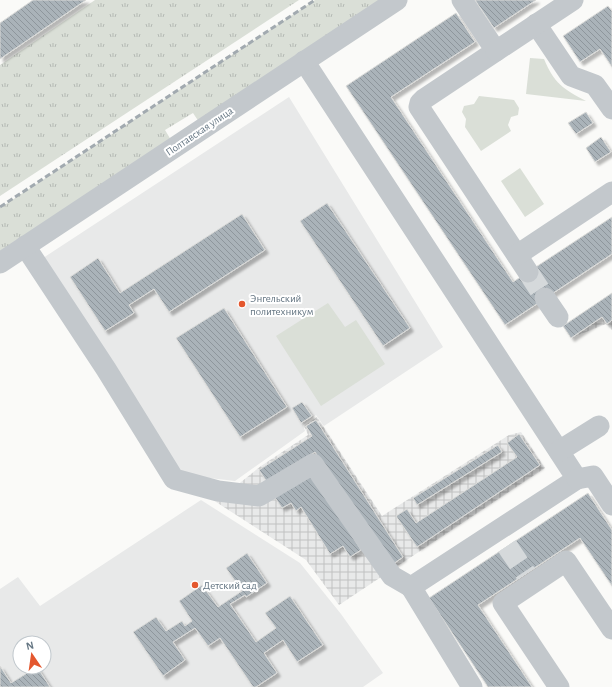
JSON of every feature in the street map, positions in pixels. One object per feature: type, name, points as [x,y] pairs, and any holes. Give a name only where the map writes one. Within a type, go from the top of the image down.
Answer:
[{"type":"street","name":"Полтавская улица","points":[[0,263],[398,0]]},
{"type":"street","points":[[462,0],[496,51]]},
{"type":"street","points":[[573,0],[424,99],[420,103],[419,107],[523,264],[612,192]]},
{"type":"street","points":[[536,24],[571,76],[596,85],[612,110]]},
{"type":"street","points":[[304,61],[577,479]]},
{"type":"street","points":[[25,246],[106,369],[174,479],[218,491],[259,496],[313,464],[392,576],[411,587],[472,687]]},
{"type":"street","points":[[545,298],[558,317]]},
{"type":"street","points":[[559,451],[599,426]]},
{"type":"street","points":[[411,587],[503,538],[577,479],[593,476],[612,505]]},
{"type":"street","points":[[559,687],[502,603],[529,578],[566,561],[612,630]]},
{"type":"shaded area","name":"Энгельский политехникум","points":[[289,97],[443,347],[324,426],[316,415],[303,425],[305,431],[235,481],[175,474],[40,260]]},
{"type":"shaded area","points":[[612,293],[612,330],[606,324],[571,338],[563,326]]},
{"type":"shaded area","points":[[317,417],[382,516],[509,435],[521,432],[545,468],[339,605],[306,560],[216,502],[261,466],[308,435],[304,426]]},
{"type":"shaded area","name":"Детский сад","points":[[201,500],[300,563],[341,614],[383,673],[363,687],[0,687],[0,589],[18,577],[40,606]]},
{"type":"green space","points":[[95,0],[299,0],[0,196],[0,65]]},
{"type":"green space","points":[[315,0],[383,0],[199,122],[193,113],[165,130],[171,140],[0,252],[0,208]]},
{"type":"green space","points":[[530,58],[544,59],[556,80],[565,89],[586,101],[526,94]]},
{"type":"green space","points":[[479,96],[514,100],[519,108],[518,115],[511,117],[508,125],[511,131],[481,151],[465,127],[466,119],[462,112],[464,106],[474,104]]},
{"type":"green space","points":[[520,168],[544,204],[525,217],[501,181]]},
{"type":"green space","points":[[328,303],[345,327],[356,320],[385,364],[321,406],[276,336]]},
{"type":"building","points":[[33,0],[86,0],[0,59],[0,23]]},
{"type":"building","points":[[475,0],[536,0],[494,28]]},
{"type":"building","points":[[608,6],[612,11],[612,67],[600,49],[580,62],[563,36]]},
{"type":"building","points":[[456,13],[475,42],[391,97],[513,282],[612,217],[612,254],[505,325],[346,86]]},
{"type":"building","points":[[586,112],[593,123],[576,134],[568,123]]},
{"type":"building","points":[[601,137],[611,152],[595,162],[586,148]]},
{"type":"building","points":[[327,203],[410,328],[383,346],[300,221]]},
{"type":"building","points":[[242,214],[265,250],[169,312],[154,289],[129,305],[134,313],[105,331],[70,277],[98,258],[120,293]]},
{"type":"building","points":[[612,293],[612,320],[607,324],[602,317],[571,338],[563,326]]},
{"type":"building","points":[[224,308],[287,407],[240,437],[176,338]]},
{"type":"building","points":[[302,402],[312,416],[301,423],[292,408]]},
{"type":"building","points":[[316,420],[403,557],[389,567],[315,452],[267,482],[259,470],[312,436],[306,426]]},
{"type":"building","points":[[519,434],[540,465],[417,547],[396,516],[407,509],[416,523],[517,457],[507,443]]},
{"type":"building","points":[[498,445],[502,452],[417,505],[413,498]]},
{"type":"building","points":[[312,472],[361,550],[350,557],[343,546],[330,554],[301,507],[296,511],[291,503],[282,508],[274,496]]},
{"type":"building","points":[[588,493],[612,530],[612,586],[580,538],[478,605],[532,687],[488,687],[429,598]]},
{"type":"building","points":[[247,553],[267,583],[246,597],[245,595],[230,604],[256,642],[276,628],[265,613],[290,596],[323,645],[297,662],[283,640],[264,653],[277,673],[256,687],[253,687],[220,638],[208,646],[195,628],[173,642],[185,660],[163,676],[133,632],[156,617],[166,631],[182,621],[185,626],[192,621],[179,601],[202,585],[218,607],[242,591],[226,568]]},
{"type":"building","points":[[0,666],[11,683],[24,675],[42,675],[50,687],[0,687]]},
{"type":"tunnel","points":[[528,272],[545,298]]},
{"type":"tunnel","points":[[507,546],[526,574]]},
{"type":"railway","points":[[0,207],[315,0]]},
{"type":"place","name":"Энгельский политехникум","points":[[242,304]]},
{"type":"place","name":"Детский сад","points":[[195,585]]}]
